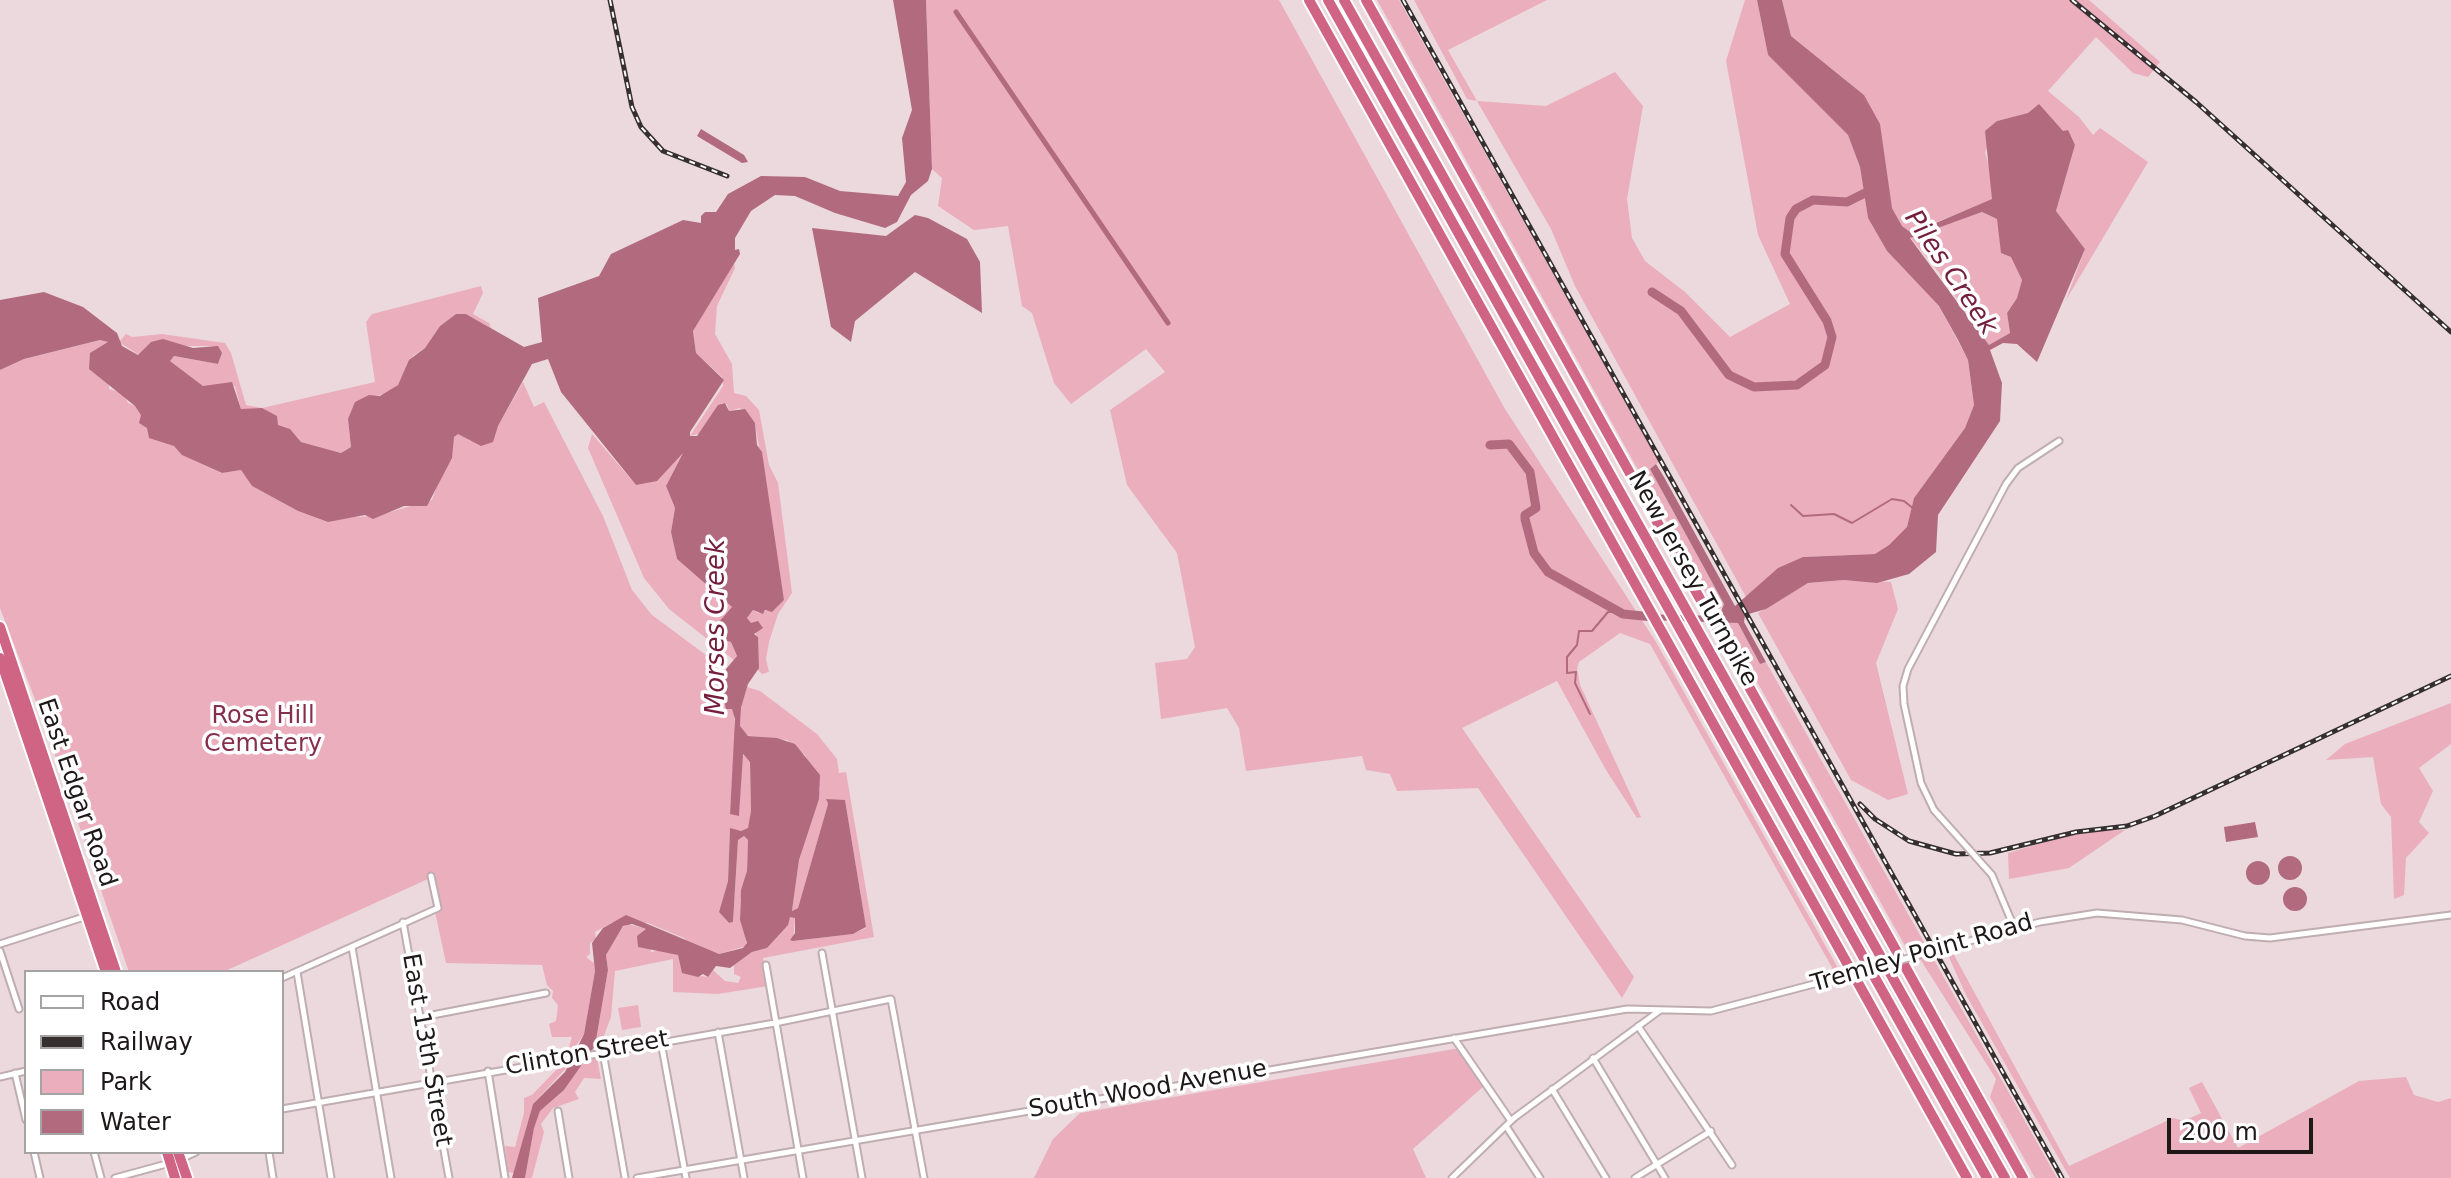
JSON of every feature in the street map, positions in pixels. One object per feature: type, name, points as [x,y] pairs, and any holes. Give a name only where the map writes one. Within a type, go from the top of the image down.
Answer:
[{"type":"highway","points":[[1309,0],[1967,1178]]},
{"type":"highway","name":"New Jersey Turnpike","points":[[1328,0],[1987,1178]]},
{"type":"highway","name":"New Jersey Turnpike","points":[[1344,0],[2005,1178]]},
{"type":"highway","name":"New Jersey Turnpike","points":[[1366,0],[2023,1178]]},
{"type":"highway","name":"East Edgar Road","points":[[0,627],[115,970]]},
{"type":"highway","name":"East Edgar Road","points":[[0,658],[105,970]]},
{"type":"highway","points":[[174,1157],[175,1178]]},
{"type":"highway","points":[[174,1157],[187,1178]]},
{"type":"street","points":[[2014,929],[1992,875],[1934,810],[1921,783],[1903,686],[1908,669],[2006,484],[2018,468],[2059,441]]},
{"type":"street","points":[[284,977],[438,908],[431,876]]},
{"type":"street","name":"Tremley Point Road","points":[[1659,1011],[1711,1011],[2054,918],[2112,913],[2182,920],[2270,938],[2451,915]]},
{"type":"street","points":[[0,944],[87,916]]},
{"type":"street","name":"East 13th Street","points":[[403,922],[449,1178]]},
{"type":"street","points":[[352,947],[391,1178]]},
{"type":"street","points":[[0,951],[19,1009]]},
{"type":"street","points":[[822,953],[862,1178]]},
{"type":"street","points":[[766,965],[803,1178]]},
{"type":"street","points":[[297,972],[331,1178]]},
{"type":"street","points":[[422,1017],[546,993]]},
{"type":"street","name":"Clinton Street","points":[[284,1109],[775,1023],[891,999],[916,1130]]},
{"type":"street","name":"South Wood Avenue","points":[[637,1178],[1627,1009],[1659,1011]]},
{"type":"street","points":[[1452,1178],[1509,1123],[1659,1011]]},
{"type":"street","points":[[1638,1026],[1732,1165]]},
{"type":"street","points":[[718,1032],[744,1178]]},
{"type":"street","points":[[1454,1038],[1509,1123],[1536,1176]]},
{"type":"street","points":[[661,1042],[686,1178]]},
{"type":"street","points":[[603,1052],[625,1178]]},
{"type":"street","points":[[1593,1058],[1665,1178]]},
{"type":"street","points":[[0,1077],[24,1071]]},
{"type":"street","points":[[488,1071],[505,1178]]},
{"type":"street","points":[[15,1073],[24,1111]]},
{"type":"street","points":[[1552,1089],[1606,1178]]},
{"type":"street","points":[[558,1111],[569,1178]]},
{"type":"street","points":[[916,1130],[924,1178]]},
{"type":"street","points":[[1635,1178],[1711,1131]]},
{"type":"street","points":[[34,1154],[40,1178]]},
{"type":"street","points":[[95,1154],[101,1178]]},
{"type":"street","points":[[269,1154],[273,1178]]},
{"type":"street","points":[[115,1178],[174,1157]]},
{"type":"green space","points":[[926,0],[1279,0],[1505,409],[1656,642],[1839,970],[1834,971],[1650,644],[1620,633],[1579,662],[1577,668],[1580,685],[1641,817],[1637,818],[1606,770],[1557,681],[1462,728],[1634,977],[1622,998],[1478,788],[1397,791],[1390,774],[1366,770],[1362,756],[1246,771],[1239,728],[1227,708],[1161,719],[1155,663],[1187,659],[1195,647],[1177,553],[1127,485],[1110,410],[1165,372],[1146,349],[1071,404],[1054,383],[1032,313],[1022,306],[1008,226],[974,230],[938,206],[942,178],[932,169]]},
{"type":"green space","points":[[1377,0],[1399,0],[1659,462],[1650,469],[1724,604],[1717,612]]},
{"type":"green space","points":[[1414,0],[1547,0],[1448,50],[1477,101],[1467,99]]},
{"type":"green space","points":[[1745,0],[1757,0],[1768,55],[1848,135],[1860,167],[1868,218],[1887,251],[1939,306],[1968,360],[1974,405],[1965,428],[1914,498],[1907,528],[1876,554],[1803,557],[1746,597],[1575,286],[1551,229],[1477,101],[1546,106],[1615,72],[1643,106],[1627,199],[1632,238],[1645,261],[1685,292],[1730,337],[1790,304],[1758,235],[1726,61]]},
{"type":"green space","points":[[1782,0],[2089,0],[2160,62],[2148,77],[2133,73],[2096,37],[2048,91],[2079,117],[2093,135],[2100,128],[2148,162],[2066,300],[2085,249],[2056,211],[2075,145],[2063,131],[2054,122],[2029,113],[1997,121],[1985,153],[1992,175],[1993,199],[1910,233],[1902,226],[1892,208],[1864,95],[1791,36]]},
{"type":"green space","points":[[1982,212],[1997,219],[2022,280],[2017,298],[2007,313],[2010,333],[1989,345],[1910,237]]},
{"type":"green space","points":[[734,263],[735,268],[717,306],[715,334],[732,364],[734,393],[746,396],[759,410],[769,465],[778,483],[792,593],[778,614],[769,642],[766,659],[769,672],[762,674],[757,669],[758,638],[747,618],[753,610],[758,613],[775,609],[784,600],[755,423],[740,408],[729,411],[727,404],[722,403],[701,433],[690,436],[723,386],[722,377],[696,353],[693,330]]},
{"type":"green space","points":[[481,286],[483,293],[473,314],[489,323],[491,328],[466,314],[456,314],[440,326],[425,348],[413,356],[398,385],[386,394],[373,396],[348,419],[351,447],[341,453],[301,442],[292,432],[278,425],[269,412],[241,409],[235,386],[203,386],[170,361],[173,356],[218,364],[222,353],[211,346],[179,346],[139,355],[119,342],[126,334],[132,337],[162,334],[225,343],[231,353],[246,405],[262,408],[375,382],[366,322],[372,314]]},
{"type":"green space","name":"Rose Hill Cemetery","points":[[100,340],[108,342],[109,389],[123,393],[128,403],[135,406],[183,455],[221,473],[241,470],[252,486],[298,511],[328,522],[336,518],[376,516],[432,500],[454,437],[458,433],[471,441],[498,426],[523,382],[534,407],[544,402],[603,516],[632,590],[652,615],[714,661],[713,668],[726,674],[724,692],[734,713],[735,734],[730,813],[739,815],[742,754],[750,761],[751,811],[749,828],[741,831],[730,829],[728,881],[719,912],[729,923],[733,922],[738,840],[744,836],[748,840],[747,871],[740,901],[740,920],[747,935],[746,946],[719,954],[690,945],[684,938],[648,923],[613,922],[595,932],[596,939],[590,943],[590,954],[586,957],[594,963],[595,971],[584,1034],[572,1051],[569,1047],[572,1037],[552,1037],[549,1024],[556,1021],[558,1005],[552,998],[553,991],[547,985],[542,965],[446,963],[428,879],[227,970],[128,970],[44,723],[0,608],[0,370],[24,359]]},
{"type":"green space","points":[[592,434],[636,485],[685,449],[666,486],[675,508],[671,532],[677,559],[732,607],[731,642],[737,656],[734,660],[669,609],[644,578],[588,448]]},
{"type":"green space","points":[[1844,580],[1891,582],[1898,609],[1876,663],[1908,794],[1888,800],[1851,780],[1758,613],[1808,583]]},
{"type":"green space","points":[[1723,621],[1738,623],[1760,664],[1766,662],[2057,1178],[2035,1178],[1990,1097],[1996,1079],[1915,951],[1909,953]]},
{"type":"green space","points":[[747,687],[760,691],[817,734],[837,759],[839,773],[846,772],[874,937],[763,958],[768,986],[718,994],[673,992],[673,959],[615,971],[611,1017],[603,1038],[595,1046],[608,970],[606,955],[618,930],[628,924],[646,929],[651,952],[661,950],[678,955],[681,967],[693,975],[708,977],[713,970],[725,981],[738,983],[741,977],[734,974],[734,965],[752,952],[767,948],[790,917],[795,917],[793,941],[853,934],[866,928],[845,800],[826,801],[828,804],[798,908],[792,911],[799,860],[820,788],[805,755],[787,740],[744,735],[740,726],[741,708]]},
{"type":"green space","points":[[2451,703],[2451,744],[2419,768],[2433,791],[2419,822],[2429,833],[2406,858],[2404,895],[2394,899],[2391,817],[2381,804],[2373,757],[2326,760],[2345,744]]},
{"type":"green space","points":[[2125,830],[2069,868],[2009,879],[2008,853],[2082,831]]},
{"type":"green space","points":[[1948,955],[1954,955],[2069,1166],[2173,1118],[2184,1121],[2201,1113],[2189,1088],[2202,1082],[2238,1148],[2359,1081],[2406,1077],[2414,1095],[2438,1102],[2451,1098],[2451,1178],[2070,1178],[1966,995]]},
{"type":"green space","points":[[638,1005],[641,1027],[622,1030],[618,1008]]},
{"type":"green space","points":[[1460,1048],[1485,1085],[1413,1149],[1426,1178],[1034,1178],[1053,1139],[1080,1113]]},
{"type":"green space","points":[[597,1058],[601,1079],[584,1078],[575,1092],[579,1099],[553,1108],[541,1124],[544,1132],[532,1178],[525,1178],[540,1111],[564,1090],[584,1061]]},
{"type":"green space","points":[[562,1064],[569,1065],[533,1104],[514,1173],[508,1172],[505,1146],[515,1147],[524,1113],[524,1098],[532,1095]]},
{"type":"water","points":[[893,0],[926,0],[932,169],[928,181],[911,195],[897,222],[885,228],[835,213],[795,196],[775,195],[751,211],[735,238],[735,250],[739,249],[740,254],[693,331],[696,353],[724,380],[690,432],[690,436],[697,436],[718,405],[725,403],[729,411],[745,409],[755,423],[757,445],[762,452],[784,600],[772,612],[765,610],[763,614],[753,610],[747,618],[751,623],[758,621],[763,628],[754,634],[758,637],[759,668],[748,684],[740,726],[748,736],[777,738],[795,744],[820,775],[819,799],[799,860],[792,911],[798,908],[828,804],[826,799],[845,800],[866,927],[853,934],[793,941],[790,940],[795,933],[795,918],[790,917],[788,925],[767,948],[752,952],[730,968],[716,966],[708,977],[703,974],[698,977],[682,973],[678,955],[638,947],[637,936],[646,929],[632,924],[623,926],[606,955],[608,970],[595,1046],[564,1090],[540,1111],[525,1178],[512,1178],[533,1104],[565,1072],[584,1034],[595,971],[592,943],[603,928],[626,915],[719,954],[743,948],[747,943],[740,920],[741,890],[747,871],[748,840],[744,836],[738,840],[733,922],[729,923],[719,912],[728,881],[730,828],[741,831],[748,828],[751,811],[750,762],[743,754],[739,816],[730,814],[735,719],[732,709],[726,709],[723,695],[726,669],[737,656],[731,642],[718,638],[719,622],[732,607],[677,559],[671,532],[675,508],[666,486],[683,453],[657,481],[636,485],[561,392],[548,359],[532,364],[498,426],[493,442],[481,446],[458,434],[454,437],[452,458],[427,506],[404,506],[373,519],[365,515],[328,522],[298,511],[252,486],[241,470],[222,473],[182,455],[174,446],[149,438],[147,428],[139,423],[141,415],[135,406],[89,369],[90,353],[108,342],[100,340],[24,359],[0,370],[0,300],[44,292],[83,307],[117,333],[122,346],[138,355],[151,342],[163,339],[193,348],[218,346],[222,353],[218,364],[174,356],[170,361],[203,386],[232,382],[241,409],[262,408],[277,416],[278,425],[290,429],[301,442],[341,453],[351,447],[348,419],[355,402],[369,395],[380,396],[398,385],[409,360],[425,348],[440,326],[456,314],[466,314],[524,347],[542,342],[538,298],[599,276],[611,254],[683,220],[701,223],[705,212],[716,212],[728,194],[761,176],[805,177],[840,191],[898,196],[906,182],[902,138],[912,110]]},
{"type":"water","points":[[1757,0],[1782,0],[1791,36],[1864,95],[1880,124],[1892,208],[1902,226],[1910,232],[1992,199],[1985,131],[1997,121],[2028,113],[2039,104],[2063,131],[2068,130],[2075,145],[2056,211],[2085,249],[2037,362],[2017,344],[2003,343],[1990,350],[2002,383],[2000,421],[1938,515],[1936,552],[1909,574],[1877,583],[1844,580],[1808,583],[1766,609],[1745,615],[1744,622],[1766,662],[1760,664],[1738,623],[1644,620],[1639,614],[1719,616],[1724,604],[1650,469],[1656,464],[1735,606],[1778,568],[1803,557],[1875,554],[1889,545],[1907,527],[1914,498],[1965,428],[1974,405],[1968,360],[1939,306],[1887,251],[1868,218],[1860,167],[1848,135],[1768,55]],"holes":[[[1982,212],[1997,219],[2001,253],[2011,257],[2022,280],[2017,298],[2007,313],[2010,333],[1989,345],[1910,238]]]},
{"type":"water","points":[[701,129],[744,155],[748,162],[742,163],[697,136]]},
{"type":"water","points":[[915,215],[928,218],[967,239],[980,262],[982,313],[915,272],[855,321],[851,342],[831,327],[812,228],[886,236]]},
{"type":"water","points":[[2255,822],[2258,837],[2226,842],[2224,827]]},
{"type":"water","points":[[2290,856],[2299,859],[2302,868],[2299,877],[2290,880],[2281,877],[2278,868],[2281,859]]},
{"type":"water","points":[[2258,861],[2267,864],[2270,873],[2267,882],[2258,885],[2249,882],[2246,873],[2249,864]]},
{"type":"water","points":[[2295,887],[2304,890],[2307,899],[2304,908],[2295,911],[2286,908],[2283,899],[2286,890]]},
{"type":"waterway","points":[[956,12],[1168,323]]},
{"type":"waterway","points":[[1652,292],[1681,311],[1729,375],[1754,387],[1797,385],[1825,365],[1832,337],[1827,321],[1785,254],[1790,218],[1796,209],[1813,200],[1847,202],[1873,189]]},
{"type":"waterway","name":"Piles Creek","points":[[1490,445],[1509,444],[1530,472],[1536,508],[1525,515],[1525,519],[1534,553],[1548,572],[1623,614],[1653,617]]},
{"type":"waterway","points":[[1791,505],[1803,516],[1834,514],[1852,523],[1892,499],[1904,501],[1914,509]]},
{"type":"waterway","points":[[1590,714],[1575,683],[1576,672],[1567,673],[1567,657],[1577,645],[1579,631],[1592,631],[1608,612],[1621,612]]},
{"type":"railway","points":[[610,0],[632,107],[641,127],[663,151],[727,176]]},
{"type":"railway","points":[[1403,0],[2062,1178]]},
{"type":"railway","points":[[2072,0],[2196,102],[2451,332]]},
{"type":"railway","points":[[1860,804],[1875,819],[1909,841],[1956,854],[1990,853],[2076,832],[2127,826],[2155,816],[2451,676]]},
{"type":"water label","name":"Morses Creek","points":[[717,627]]}]
